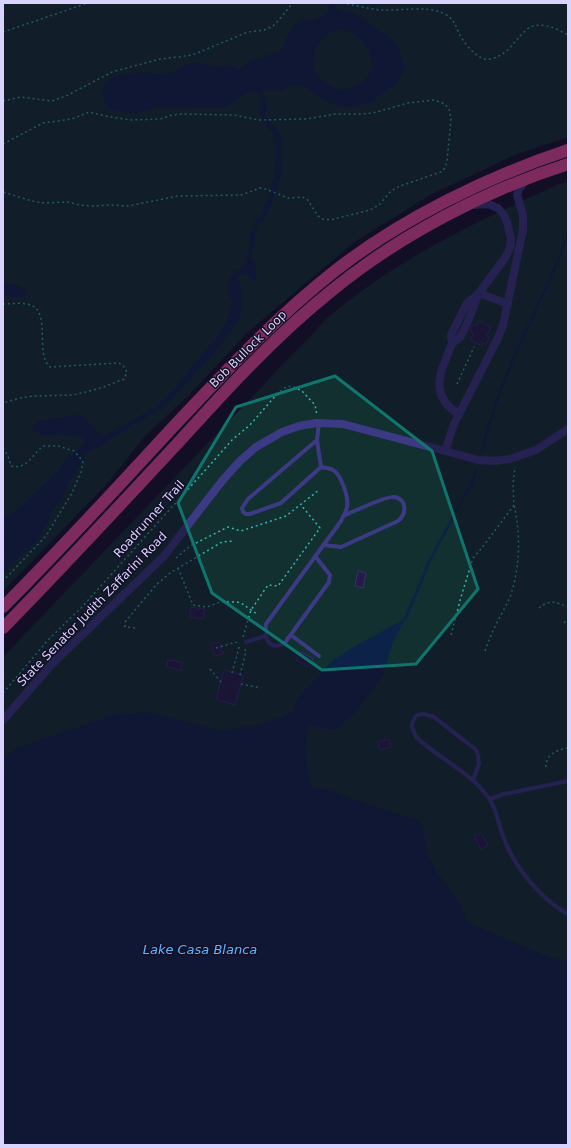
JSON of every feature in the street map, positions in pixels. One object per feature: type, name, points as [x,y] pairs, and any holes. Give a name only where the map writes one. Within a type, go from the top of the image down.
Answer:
[{"type":"highway","name":"Bob Bullock Loop","points":[[3,608],[241,356],[286,312],[331,274],[390,233],[487,180],[568,150]]},
{"type":"highway","name":"Bob Bullock Loop","points":[[3,628],[55,575],[259,356],[331,291],[376,258],[469,205],[527,179],[568,164]]},
{"type":"street","points":[[445,452],[459,414],[503,326],[524,230],[517,195],[527,179]]},
{"type":"street","points":[[459,414],[444,401],[439,384],[440,372],[452,343],[459,338],[475,306],[479,293],[505,258],[510,248],[511,239],[507,222],[504,215],[498,208],[488,204],[469,205]]},
{"type":"street","points":[[479,293],[508,304]]},
{"type":"street","name":"State Senator Judith Zaffarini Road","points":[[3,720],[53,663],[164,556],[222,481],[249,453],[264,441],[282,432],[319,421],[351,425],[445,452],[482,460],[502,460],[520,456],[536,450],[568,429]]},
{"type":"lane","points":[[319,421],[317,440],[321,467]]},
{"type":"lane","points":[[317,440],[248,499],[242,508],[243,512],[250,514],[281,503],[321,467]]},
{"type":"lane","points":[[315,556],[330,574],[329,582],[284,644],[273,646],[269,643],[266,636],[266,624],[315,556],[323,545],[348,507],[340,478],[334,470],[321,467]]},
{"type":"lane","points":[[323,545],[341,547],[400,520],[404,514],[404,508],[403,503],[399,498],[390,497],[343,516]]},
{"type":"lane","points":[[291,635],[319,656]]},
{"type":"lane","points":[[246,642],[266,636]]},
{"type":"lane","points":[[473,780],[478,768],[479,760],[475,749],[431,715],[420,714],[415,717],[412,727],[416,737],[473,780],[490,799],[503,838],[515,863],[536,887],[568,915]]},
{"type":"lane","points":[[490,799],[504,794],[568,780]]},
{"type":"path","points":[[3,32],[88,3]]},
{"type":"path","points":[[3,101],[21,97],[52,101],[66,96],[112,72],[160,59],[192,55],[248,32],[264,30],[273,26],[294,3]]},
{"type":"path","points":[[342,3],[381,10],[427,10],[439,12],[452,19],[459,35],[477,55],[485,59],[495,58],[503,54],[526,30],[532,26],[549,26],[568,34]]},
{"type":"path","points":[[3,144],[43,123],[72,119],[89,112],[131,120],[160,119],[172,115],[189,114],[234,115],[258,120],[290,120],[307,119],[335,114],[373,113],[408,103],[434,100],[445,104],[449,109],[451,119],[447,161],[445,168],[441,172],[400,186],[391,191],[379,205],[370,210],[338,219],[323,219],[318,216],[308,199],[302,197],[288,198],[260,188],[237,195],[178,196],[128,206],[94,206],[68,202],[44,203],[3,192]]},
{"type":"path","points":[[3,304],[24,304],[37,309],[41,320],[45,360],[50,367],[118,363],[123,365],[127,372],[124,379],[86,392],[66,396],[34,396],[3,403]]},
{"type":"path","points":[[457,384],[474,347]]},
{"type":"path","name":"Roadrunner Trail","points":[[3,693],[48,640],[81,608],[218,456],[226,445],[250,425],[283,388],[292,386],[298,388],[309,398],[315,405],[319,421]]},
{"type":"path","points":[[3,448],[8,456],[11,466],[17,467],[25,464],[43,446],[58,446],[74,451],[79,455],[83,463],[74,489],[49,532],[3,581]]},
{"type":"path","points":[[485,651],[491,634],[510,598],[516,573],[519,547],[518,524],[514,505],[513,484],[515,466]]},
{"type":"path","points":[[176,558],[190,546],[228,527],[241,531],[286,516],[319,490]]},
{"type":"path","points":[[232,672],[251,610],[268,585],[278,586],[320,528],[301,505]]},
{"type":"path","points":[[451,635],[460,597],[473,558],[514,505]]},
{"type":"path","points":[[135,628],[125,627],[126,622],[157,584],[170,573],[222,542],[234,541]]},
{"type":"path","points":[[178,568],[193,605],[207,607],[220,602],[236,602],[257,614]]},
{"type":"path","points":[[539,608],[546,603],[552,602],[568,607]]},
{"type":"path","points":[[564,623],[568,619]]},
{"type":"path","points":[[216,648],[241,642]]},
{"type":"path","points":[[240,675],[246,651],[241,642]]},
{"type":"path","points":[[210,669],[221,682]]},
{"type":"path","points":[[241,684],[261,688]]},
{"type":"path","points":[[546,767],[548,756],[561,749],[568,748]]},
{"type":"highlighted area","points":[[335,376],[432,451],[478,589],[416,664],[322,670],[212,593],[178,503],[236,407]]},
{"type":"green space","points":[[3,3],[568,3],[568,137],[517,154],[430,195],[353,243],[249,331],[189,395],[144,437],[108,483],[3,591]]},
{"type":"green space","points":[[568,182],[568,1145],[3,1145],[3,657],[332,314],[384,275],[440,242],[527,199],[557,185]]},
{"type":"water","points":[[330,3],[335,3],[335,7],[339,10],[355,13],[393,39],[398,47],[403,62],[404,71],[396,85],[377,97],[373,102],[353,107],[342,107],[323,100],[311,90],[302,86],[289,86],[282,90],[262,90],[267,107],[265,118],[273,124],[282,139],[281,158],[283,169],[267,216],[258,224],[255,236],[252,259],[255,263],[255,281],[247,274],[239,275],[237,278],[240,283],[241,293],[242,308],[240,317],[218,349],[165,406],[84,455],[74,476],[70,480],[64,496],[54,508],[38,540],[3,573],[3,515],[8,516],[15,512],[54,475],[72,454],[85,443],[84,439],[76,435],[46,435],[35,432],[33,427],[38,421],[78,415],[85,417],[99,435],[104,436],[154,408],[174,389],[225,326],[233,303],[228,293],[229,279],[234,271],[240,270],[247,259],[250,236],[255,221],[260,217],[268,199],[275,173],[276,145],[272,134],[260,116],[261,98],[258,92],[253,91],[241,96],[232,104],[222,108],[155,107],[137,113],[126,113],[111,109],[106,105],[103,91],[105,84],[108,80],[116,76],[146,72],[167,75],[188,64],[197,62],[213,67],[234,66],[238,69],[254,60],[281,51],[294,26],[303,20],[311,20],[321,17],[326,13]],"holes":[[[340,29],[357,36],[368,49],[372,60],[371,71],[363,82],[344,89],[338,89],[323,81],[316,73],[313,64],[315,49],[321,40],[332,32]]]},
{"type":"water","points":[[3,283],[14,284],[20,287],[25,291],[26,295],[19,298],[3,295]]},
{"type":"water","name":"Lake Casa Blanca","points":[[405,619],[392,644],[383,675],[356,712],[334,730],[309,725],[305,749],[310,786],[331,791],[384,810],[420,820],[429,857],[436,871],[459,902],[467,922],[549,957],[568,961],[568,1145],[3,1145],[3,759],[17,748],[114,715],[144,712],[224,731],[281,718],[292,712],[299,696],[332,661],[350,649]]},
{"type":"building","points":[[479,321],[491,327],[487,336],[489,337],[486,345],[483,343],[482,346],[470,340],[473,334],[470,330],[473,324],[477,326]]},
{"type":"building","points":[[358,571],[366,573],[363,588],[355,586]]},
{"type":"building","points":[[191,607],[205,609],[203,619],[190,617]]},
{"type":"building","points":[[219,642],[223,654],[215,656],[211,644]]},
{"type":"building","points":[[301,652],[313,659],[307,667],[296,659]]},
{"type":"building","points":[[168,660],[182,662],[181,670],[167,667]]},
{"type":"building","points":[[224,670],[243,676],[235,705],[216,699]]},
{"type":"building","points":[[389,739],[391,747],[380,750],[378,742]]},
{"type":"building","points":[[481,833],[488,845],[481,849],[474,836]]},
{"type":"waterway","points":[[482,450],[492,415],[514,357],[556,266],[568,234]]},
{"type":"waterway","points":[[403,621],[428,564],[471,485],[476,471]]}]
